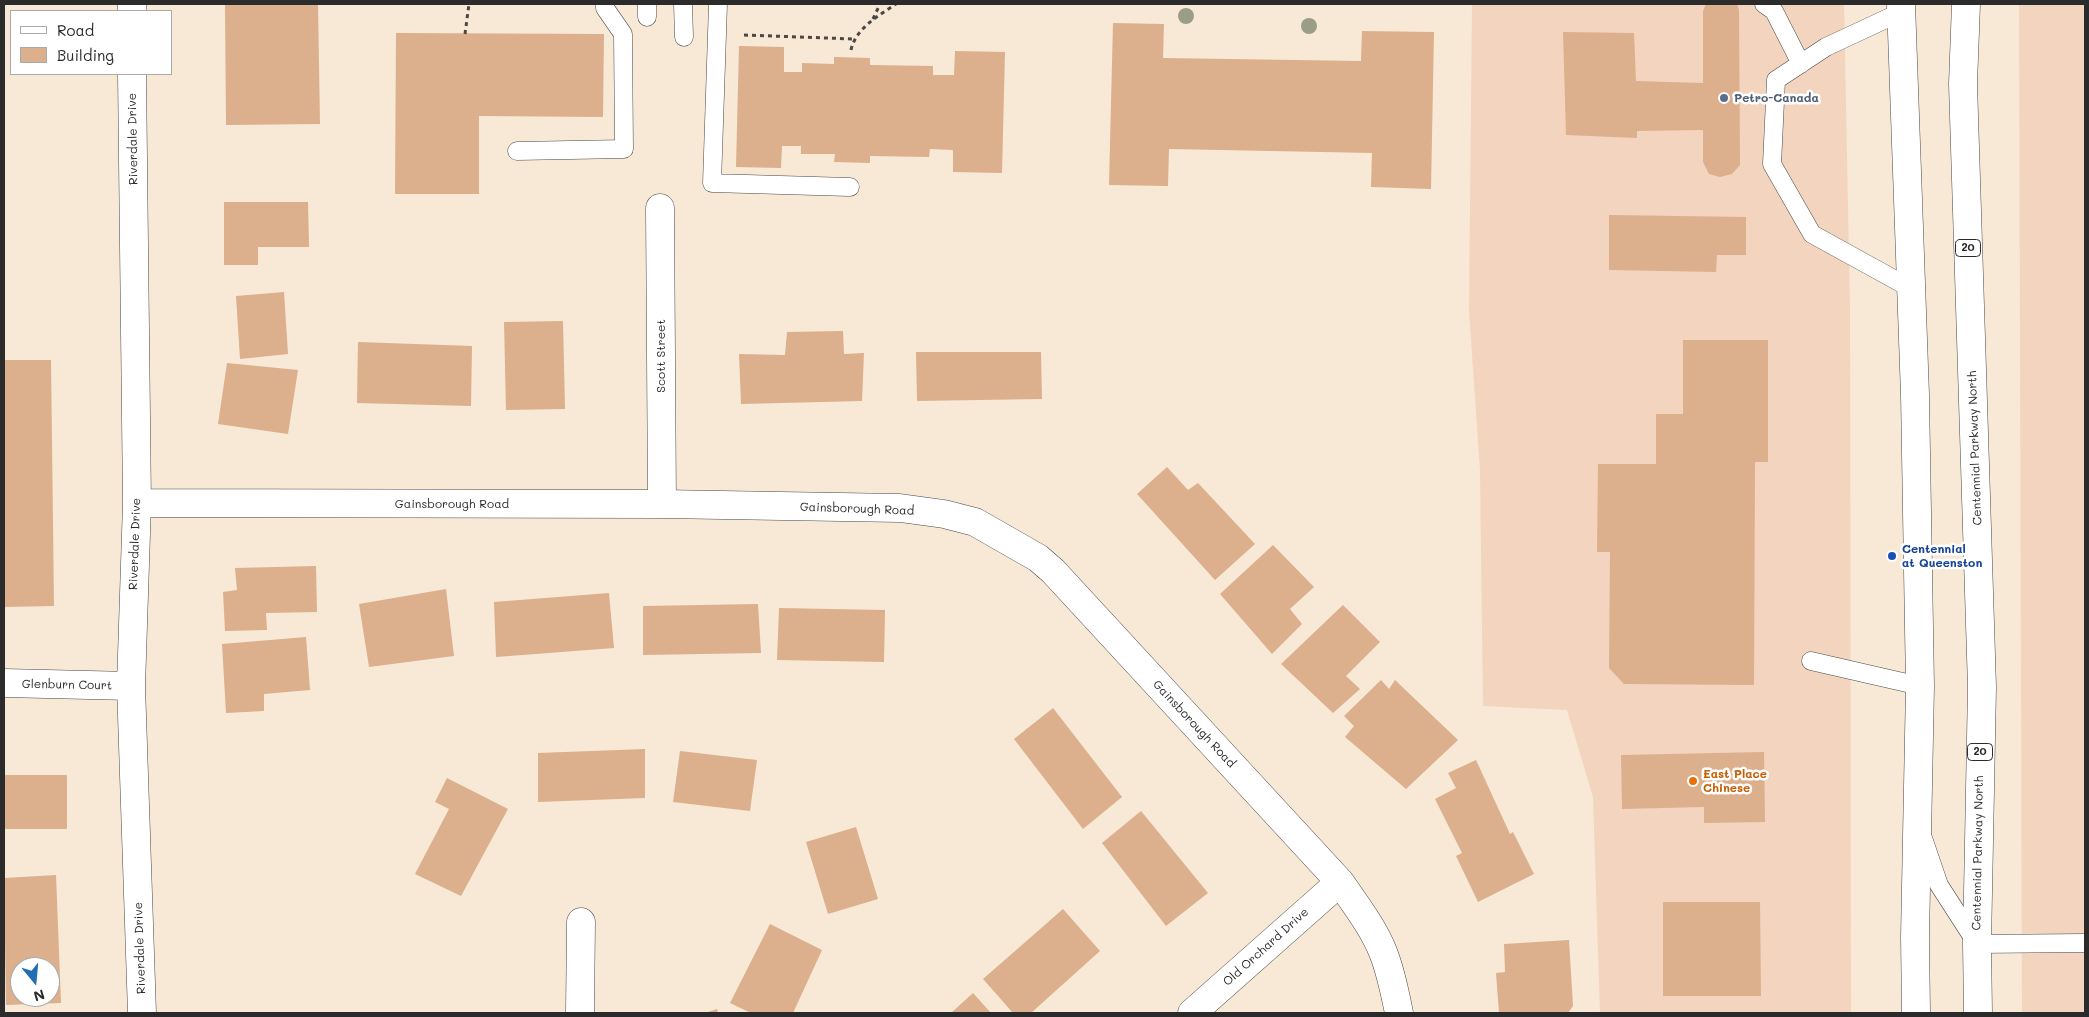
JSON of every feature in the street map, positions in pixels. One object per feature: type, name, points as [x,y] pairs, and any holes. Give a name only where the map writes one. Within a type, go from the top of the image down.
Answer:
[{"type":"street","name":"Centennial Parkway North","points":[[1966,4],[1963,84],[1982,687],[1977,944],[1978,1013]]},
{"type":"street","points":[[1901,8],[1915,405],[1920,686],[1916,1013]]},
{"type":"street","name":"Riverdale Drive","points":[[132,75],[137,503],[131,686],[142,1013]]},
{"type":"street","name":"Scott Street","points":[[660,208],[662,504]]},
{"type":"street","name":"Gainsborough Road","points":[[137,503],[662,504],[900,508],[944,514],[975,522],[1038,558],[1053,571],[1340,882],[1365,918],[1383,951],[1393,981],[1399,1013]]},
{"type":"street","name":"Glenburn Court","points":[[4,683],[131,686]]},
{"type":"street","name":"Old Orchard Drive","points":[[1192,1013],[1340,882]]},
{"type":"street","points":[[580,1013],[581,922]]},
{"type":"lane","points":[[517,151],[624,149],[623,34],[605,8],[605,4]]},
{"type":"lane","points":[[683,4],[684,37]]},
{"type":"lane","points":[[718,4],[712,183],[850,187]]},
{"type":"lane","points":[[1764,4],[1774,11],[1801,64]]},
{"type":"lane","points":[[1901,8],[1826,47],[1776,80],[1772,164],[1812,234],[1910,288]]},
{"type":"lane","points":[[1811,660],[1920,686]]},
{"type":"lane","points":[[1917,821],[1939,885],[1977,944],[2085,943]]},
{"type":"path","points":[[466,34],[469,4]]},
{"type":"path","points":[[872,20],[880,4]]},
{"type":"path","points":[[851,50],[854,39],[872,20],[896,4]]},
{"type":"path","points":[[717,34],[854,39]]},
{"type":"shaded area","points":[[1472,4],[1844,4],[1850,309],[1851,1013],[1600,1013],[1593,797],[1567,710],[1483,706],[1480,470],[1469,311]]},
{"type":"shaded area","points":[[2019,4],[2085,4],[2085,1013],[2022,1013]]},
{"type":"building","points":[[225,4],[318,4],[320,124],[226,125]]},
{"type":"building","points":[[1706,4],[1737,4],[1739,10],[1740,165],[1732,174],[1720,177],[1709,174],[1703,162],[1703,130],[1637,131],[1637,138],[1566,135],[1563,32],[1634,33],[1636,81],[1703,83],[1703,11]]},
{"type":"building","points":[[1113,23],[1164,24],[1163,58],[1361,61],[1362,31],[1434,32],[1431,189],[1371,187],[1372,153],[1169,149],[1168,186],[1109,185]]},
{"type":"building","points":[[396,33],[604,34],[603,117],[479,116],[479,194],[395,194]]},
{"type":"building","points":[[739,46],[784,47],[784,72],[802,72],[802,63],[834,64],[834,57],[870,58],[870,65],[933,66],[933,75],[954,75],[955,51],[1005,52],[1002,173],[953,172],[953,150],[930,149],[929,157],[870,156],[870,163],[834,162],[835,154],[801,154],[801,146],[782,146],[781,168],[736,167]]},
{"type":"building","points":[[224,202],[308,202],[309,247],[258,247],[258,265],[224,265]]},
{"type":"building","points":[[1609,215],[1746,217],[1746,255],[1717,255],[1716,272],[1609,270]]},
{"type":"building","points":[[284,292],[288,354],[240,359],[236,296]]},
{"type":"building","points":[[563,321],[565,409],[506,410],[504,322]]},
{"type":"building","points":[[843,331],[844,354],[864,353],[862,401],[741,404],[739,354],[785,355],[787,332]]},
{"type":"building","points":[[1683,340],[1768,340],[1768,462],[1755,462],[1754,685],[1624,684],[1609,668],[1610,552],[1597,552],[1598,464],[1656,464],[1656,414],[1683,414]]},
{"type":"building","points":[[358,342],[472,346],[471,406],[357,403]]},
{"type":"building","points":[[916,352],[1041,352],[1042,399],[917,401]]},
{"type":"building","points":[[4,360],[51,360],[54,606],[4,607]]},
{"type":"building","points":[[227,363],[298,370],[288,434],[218,424]]},
{"type":"building","points":[[1167,467],[1188,490],[1198,483],[1255,544],[1215,580],[1137,494]]},
{"type":"building","points":[[1273,545],[1314,587],[1290,609],[1302,624],[1272,654],[1220,594]]},
{"type":"building","points":[[316,566],[317,612],[266,613],[267,630],[225,631],[223,592],[237,590],[235,568]]},
{"type":"building","points":[[446,589],[454,656],[369,667],[359,604]]},
{"type":"building","points":[[609,593],[614,648],[496,657],[494,602]]},
{"type":"building","points":[[758,604],[761,653],[643,655],[643,606]]},
{"type":"building","points":[[1343,605],[1380,642],[1346,676],[1360,689],[1333,713],[1281,664]]},
{"type":"building","points":[[779,608],[885,610],[884,662],[777,660]]},
{"type":"building","points":[[306,637],[310,690],[264,694],[264,711],[226,713],[222,644]]},
{"type":"building","points":[[1381,680],[1389,689],[1395,680],[1458,740],[1406,789],[1345,737],[1354,726],[1344,716]]},
{"type":"building","points":[[1053,708],[1122,797],[1083,829],[1014,739]]},
{"type":"building","points":[[645,749],[645,798],[538,802],[538,753]]},
{"type":"building","points":[[680,751],[757,760],[750,811],[673,802]]},
{"type":"building","name":"East Place Chinese","points":[[1764,752],[1765,822],[1704,823],[1704,807],[1622,809],[1621,755]]},
{"type":"building","points":[[1476,760],[1510,834],[1513,832],[1534,874],[1478,902],[1456,856],[1462,853],[1435,799],[1456,788],[1448,773]]},
{"type":"building","points":[[4,775],[67,775],[67,829],[4,829]]},
{"type":"building","points":[[447,778],[508,809],[461,896],[415,874],[449,809],[435,802]]},
{"type":"building","points":[[1141,811],[1208,893],[1166,926],[1102,843]]},
{"type":"building","points":[[856,827],[878,899],[828,914],[806,842]]},
{"type":"building","points":[[56,875],[59,957],[10,957],[10,1005],[6,1005],[4,878]]},
{"type":"building","points":[[1663,902],[1760,902],[1761,996],[1663,996]]},
{"type":"building","points":[[1063,909],[1100,951],[1031,1013],[1013,1013],[983,979]]},
{"type":"building","points":[[770,924],[822,950],[793,1013],[751,1013],[730,1003]]},
{"type":"building","points":[[1569,940],[1573,1006],[1568,1013],[1499,1013],[1496,973],[1505,972],[1504,944]]},
{"type":"building","points":[[973,993],[991,1013],[951,1013]]},
{"type":"building","points":[[717,1009],[718,1013],[705,1013]]},
{"type":"place","name":"Petro-Canada","points":[[1724,98]]},
{"type":"place","name":"Centennial at Queenston","points":[[1892,556]]},
{"type":"place","name":"East Place Chinese","points":[[1693,781]]}]
